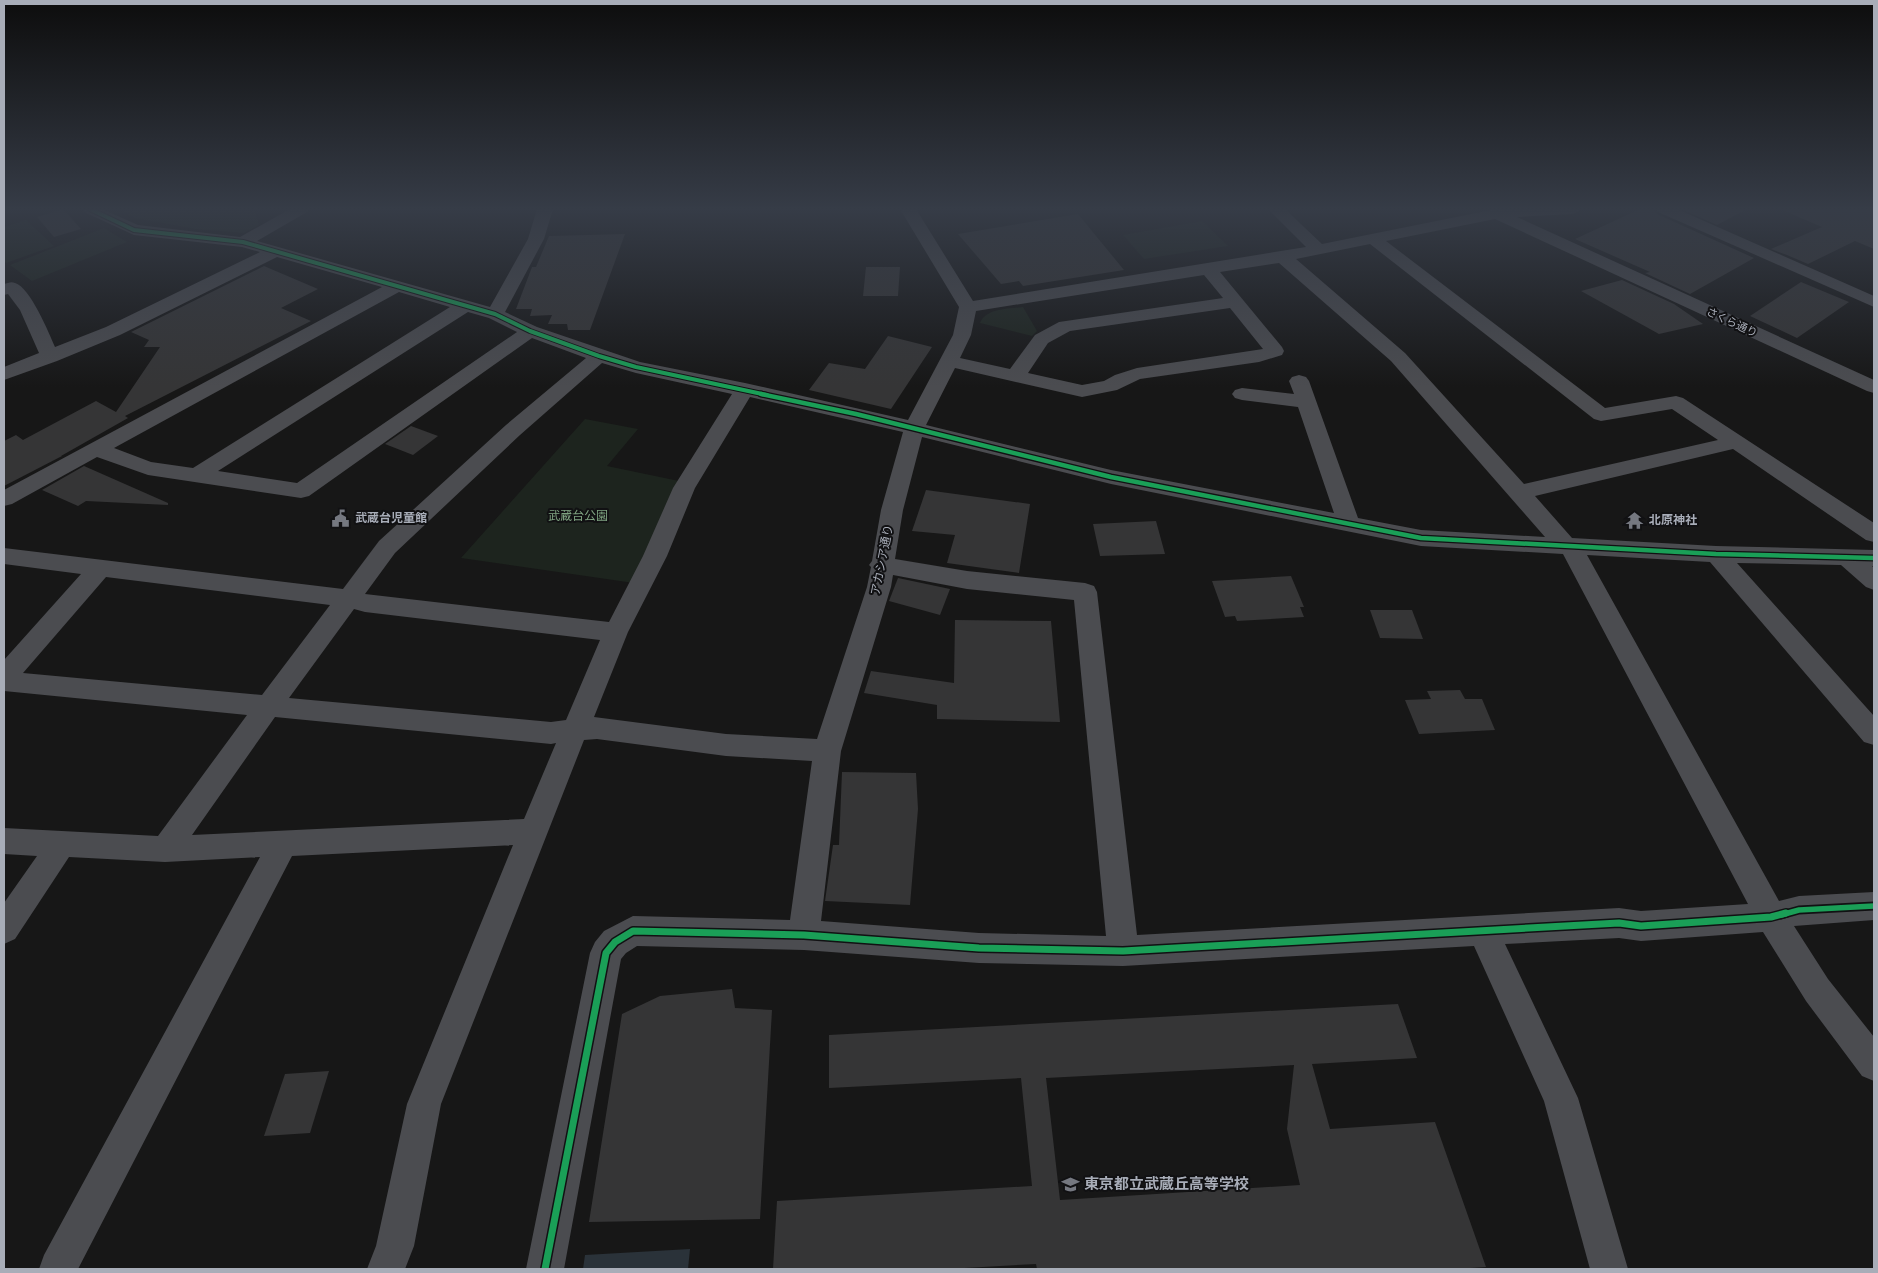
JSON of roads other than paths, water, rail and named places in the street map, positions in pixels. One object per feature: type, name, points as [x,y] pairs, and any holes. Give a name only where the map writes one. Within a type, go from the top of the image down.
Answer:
[{"type":"street","points":[[4,374],[113,331],[241,268]]},
{"type":"street","points":[[334,268],[495,314],[530,331],[636,367],[856,414],[914,430],[1110,477],[1421,538],[1716,554],[1874,558]]},
{"type":"street","points":[[495,314],[520,268]]},
{"type":"street","points":[[944,268],[968,307],[1212,268]]},
{"type":"street","points":[[1296,268],[1398,357],[1518,493],[1569,547],[1771,917],[1817,990],[1874,1064]]},
{"type":"street","points":[[1410,268],[1601,415],[1676,402],[1874,534]]},
{"type":"street","name":"さくら通り","points":[[1615,268],[1874,387]]},
{"type":"street","points":[[1798,268],[1874,302]]},
{"type":"street","points":[[948,361],[1082,391],[1097,390],[1110,386],[1122,378],[1137,374],[1260,356],[1275,351],[1208,269]]},
{"type":"street","points":[[4,290],[12,287],[28,309],[50,357]]},
{"type":"street","points":[[4,499],[395,287]]},
{"type":"street","points":[[1016,376],[1037,342],[1055,330],[1066,326],[1235,302]]},
{"type":"street","points":[[195,476],[466,305]]},
{"type":"street","name":"アカシア通り","points":[[804,935],[827,751],[879,587],[881,565],[892,510],[914,430],[962,335],[968,307]]},
{"type":"street","points":[[95,449],[148,468],[300,491],[530,331]]},
{"type":"street","points":[[166,849],[387,547],[513,430],[599,356]]},
{"type":"street","points":[[1299,381],[1349,524]]},
{"type":"street","points":[[386,1269],[395,1246],[424,1104],[533,831],[616,632],[655,556],[684,488],[745,389]]},
{"type":"street","points":[[1242,394],[1306,402]]},
{"type":"street","points":[[1518,493],[1736,442]]},
{"type":"street","points":[[1716,554],[1874,734]]},
{"type":"street","points":[[4,556],[616,632]]},
{"type":"street","points":[[1848,558],[1874,581]]},
{"type":"street","points":[[881,565],[967,580],[1085,592],[1123,951]]},
{"type":"street","points":[[4,679],[99,569]]},
{"type":"street","points":[[4,679],[551,733],[597,728],[726,745],[827,751]]},
{"type":"street","points":[[4,841],[166,849],[533,831]]},
{"type":"street","points":[[58,1269],[284,843]]},
{"type":"street","points":[[4,929],[61,845]]},
{"type":"street","points":[[545,1269],[606,953],[615,942],[633,931],[804,935],[979,948],[1123,951],[1619,923],[1641,926],[1771,917],[1799,910],[1874,906]]},
{"type":"street","points":[[1483,931],[1561,1098],[1609,1269]]},
{"type":"place","name":"武蔵台児童館","points":[[341,518]]},
{"type":"place","name":"北原神社","points":[[1635,520]]},
{"type":"place","name":"東京都立武蔵丘高等学校","points":[[1070,1184]]},
{"type":"park label","name":"武蔵台公園","points":[[578,516]]}]
